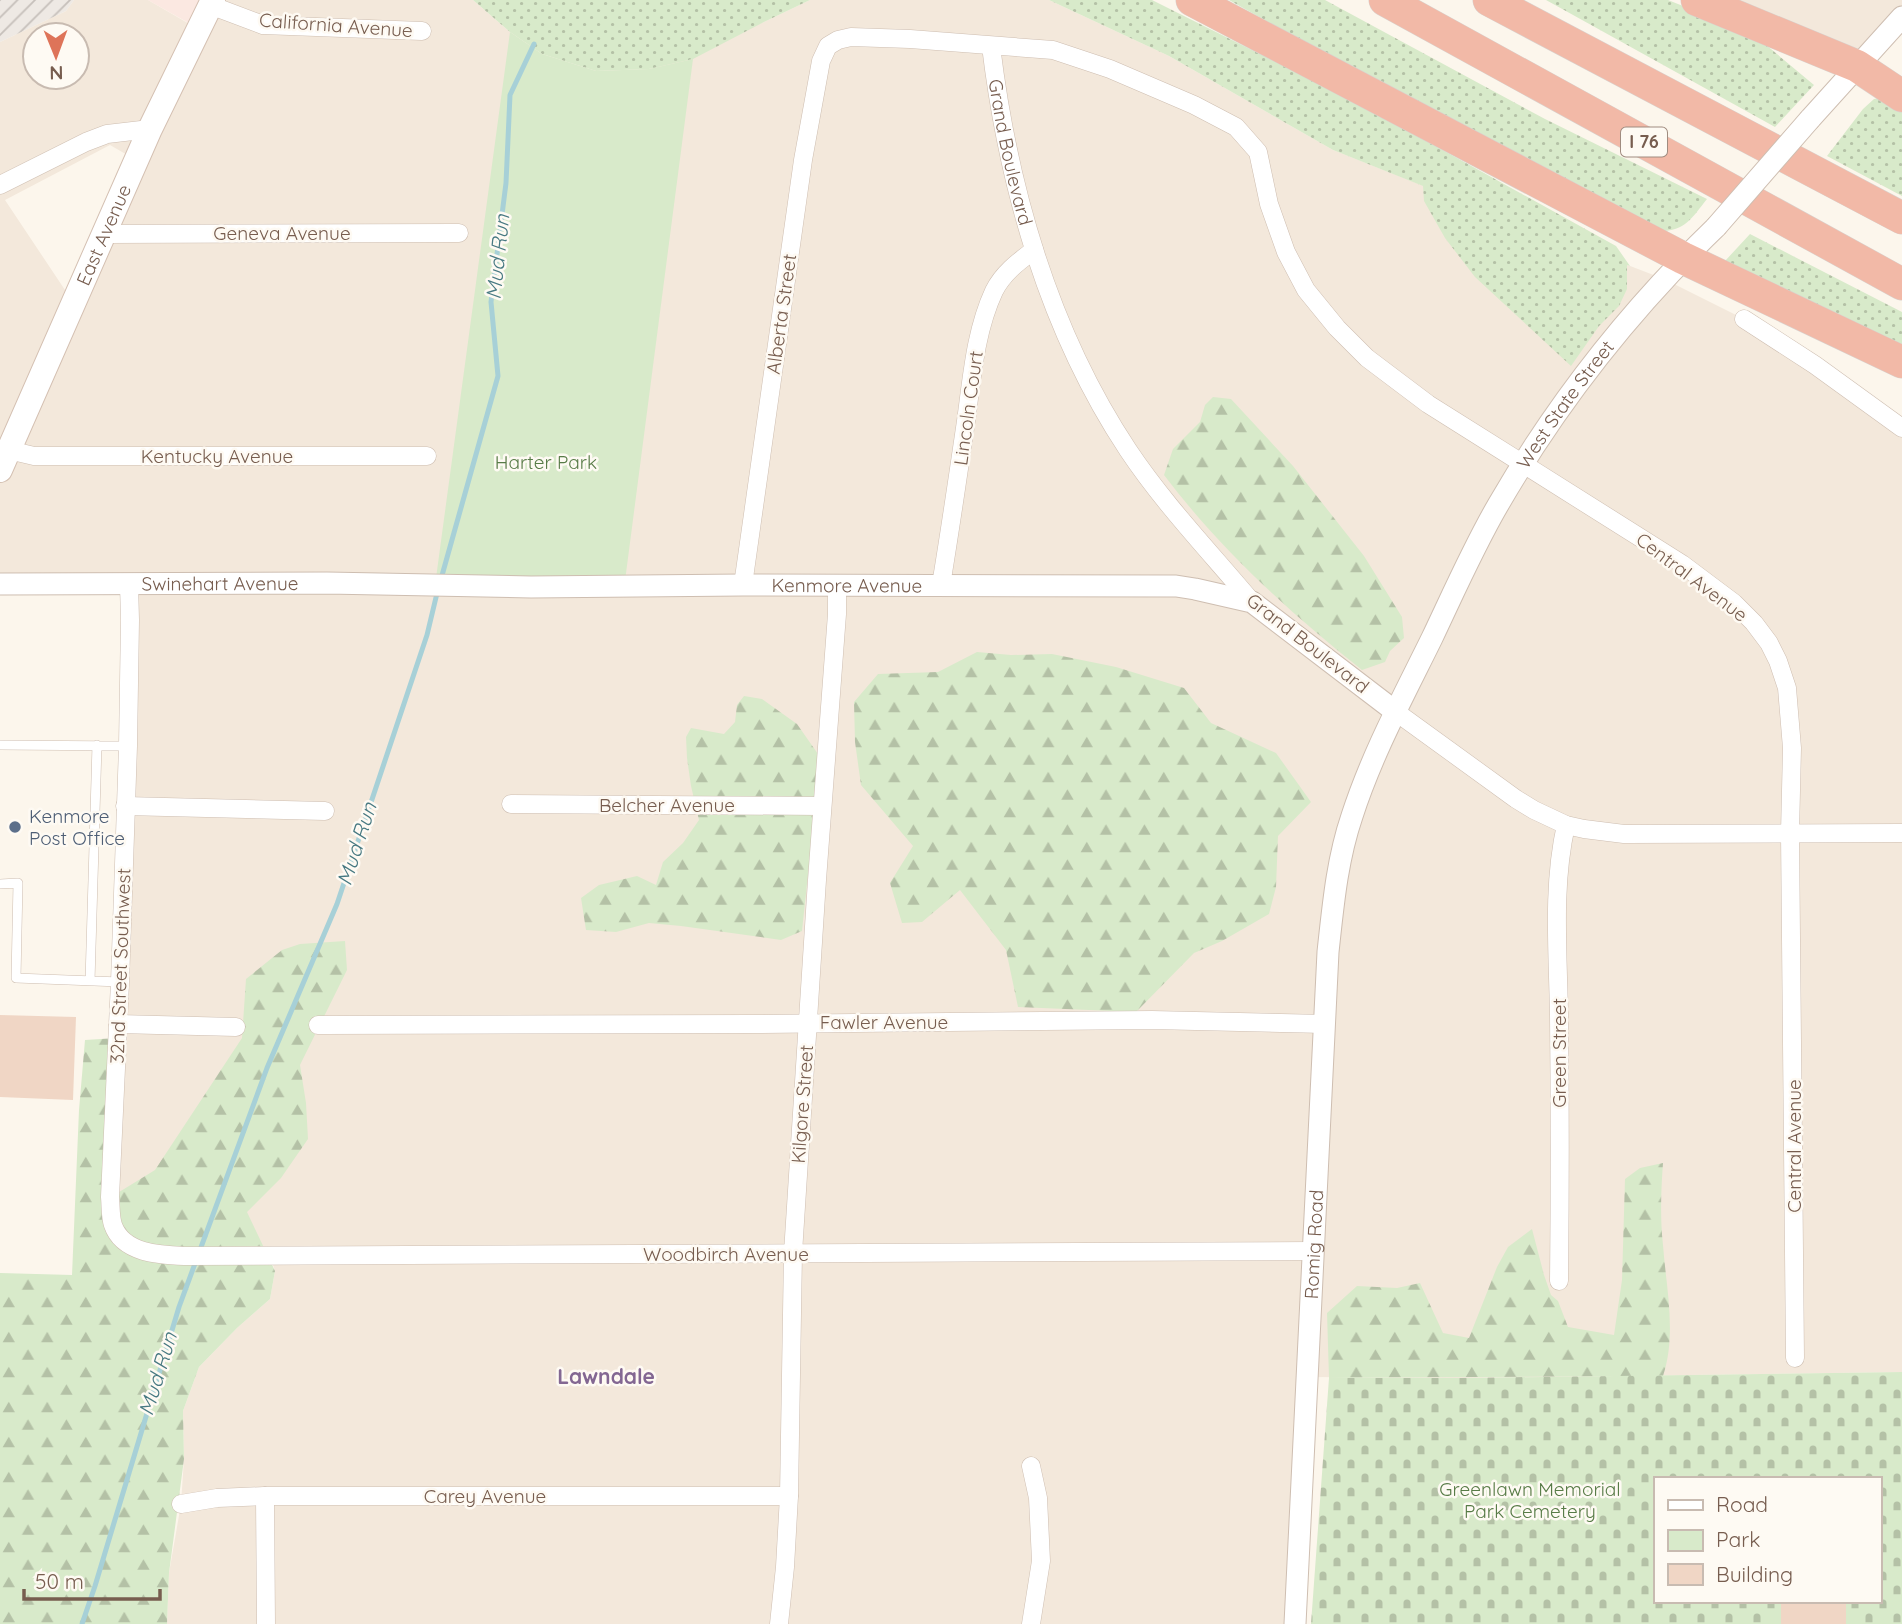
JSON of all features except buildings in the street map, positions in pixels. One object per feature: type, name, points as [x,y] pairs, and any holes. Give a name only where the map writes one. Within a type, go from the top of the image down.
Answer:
[{"type":"highway","name":"I 76","points":[[1385,0],[1902,284]]},
{"type":"highway","points":[[1489,0],[1902,218]]},
{"type":"highway","points":[[1696,0],[1857,66],[1902,96]]},
{"type":"highway","points":[[1193,3],[1683,258],[1902,362]]},
{"type":"main road","name":"East Avenue","points":[[0,470],[150,129],[211,2]]},
{"type":"street","name":"California Avenue","points":[[211,2],[263,25],[422,31]]},
{"type":"street","name":"West State Street","points":[[1340,865],[1350,819],[1368,768],[1477,544],[1524,462],[1564,401],[1610,342],[1683,258],[1716,227],[1902,17]]},
{"type":"street","name":"Central Avenue","points":[[828,46],[851,37],[1053,50],[1110,69],[1194,105],[1236,128],[1258,152],[1269,204],[1286,252],[1306,290],[1337,328],[1367,358],[1428,404],[1682,564],[1734,603],[1769,643],[1784,675],[1790,707],[1792,748],[1790,833],[1795,1358]]},
{"type":"street","name":"Alberta Street","points":[[743,585],[803,160],[821,61],[828,46]]},
{"type":"street","name":"Grand Boulevard","points":[[991,46],[1008,145],[1029,235],[1074,352],[1127,449],[1163,499],[1252,602],[1516,799],[1566,825],[1624,834],[1902,833]]},
{"type":"street","points":[[0,185],[107,134],[150,129]]},
{"type":"street","name":"Geneva Avenue","points":[[104,234],[459,233]]},
{"type":"street","name":"Lincoln Court","points":[[941,585],[976,345],[985,314],[1004,275],[1034,250]]},
{"type":"street","points":[[1744,319],[1815,365],[1902,428]]},
{"type":"street","name":"Kentucky Avenue","points":[[10,447],[17,452],[34,456],[427,456]]},
{"type":"street","name":"Swinehart Avenue","points":[[0,584],[327,583],[442,586]]},
{"type":"street","name":"32nd Street Southwest","points":[[129,584],[128,746],[110,1197],[114,1227],[128,1244],[141,1250]]},
{"type":"street","name":"Kilgore Street","points":[[779,1624],[789,1496],[793,1253],[837,585]]},
{"type":"street","name":"Kenmore Avenue","points":[[442,586],[1176,586],[1252,602]]},
{"type":"street","name":"Belcher Avenue","points":[[511,804],[822,806]]},
{"type":"street","points":[[125,806],[325,811]]},
{"type":"street","name":"Green Street","points":[[1559,1281],[1558,906],[1560,859],[1566,825]]},
{"type":"street","name":"Romig Road","points":[[1295,1624],[1325,1024],[1333,906],[1340,865]]},
{"type":"street","name":"Fawler Avenue","points":[[318,1025],[1152,1020],[1325,1024]]},
{"type":"street","points":[[118,1024],[236,1027]]},
{"type":"street","name":"Woodbirch Avenue","points":[[141,1250],[157,1255],[186,1256],[1313,1251]]},
{"type":"street","points":[[1031,1466],[1038,1498],[1041,1561],[1031,1624]]},
{"type":"street","points":[[265,1496],[266,1624]]},
{"type":"street","name":"Carey Avenue","points":[[181,1504],[217,1498],[265,1496],[789,1496]]},
{"type":"lane","points":[[0,745],[128,746]]},
{"type":"lane","points":[[90,981],[97,745]]},
{"type":"lane","points":[[0,884],[18,883],[16,978],[120,982]]},
{"type":"shaded area","points":[[0,0],[74,0],[66,11],[45,21],[21,21],[21,32],[0,42]]},
{"type":"shaded area","points":[[74,0],[148,0],[198,29],[213,0],[473,0],[510,32],[542,54],[596,71],[649,69],[764,22],[810,0],[1049,0],[1169,56],[1333,150],[1664,279],[1744,319],[1902,423],[1902,1372],[1461,1378],[1307,1377],[1292,1624],[167,1624],[169,1573],[181,1504],[183,1411],[199,1367],[270,1299],[275,1271],[270,1256],[114,1227],[129,585],[0,584],[0,42],[21,32],[21,91],[91,91],[91,21],[45,21],[66,11]],"holes":[[[110,145],[136,160],[73,302],[5,200]]]},
{"type":"shaded area","points":[[148,0],[209,0],[194,26]]},
{"type":"shaded area","points":[[1728,0],[1902,0],[1902,15],[1851,56]]},
{"type":"green space","points":[[473,0],[810,0],[693,59],[649,69],[596,71],[542,54],[510,32]]},
{"type":"green space","points":[[1049,0],[1152,0],[1356,102],[1616,246],[1630,266],[1627,265],[1627,289],[1619,306],[1599,326],[1571,366],[1475,277],[1445,238],[1424,201],[1423,186],[1333,150],[1169,56]]},
{"type":"green space","points":[[1229,0],[1325,0],[1545,119],[1707,199],[1681,227],[1657,231],[1503,154]]},
{"type":"green space","points":[[1546,0],[1668,0],[1753,34],[1814,85],[1775,127]]},
{"type":"green space","name":"Harter Park","points":[[510,32],[542,54],[596,71],[649,69],[693,59],[625,581],[436,578]]},
{"type":"green space","points":[[1887,97],[1902,107],[1902,196],[1827,156],[1863,109],[1874,99]]},
{"type":"green space","points":[[1750,234],[1902,312],[1902,353],[1725,261]]},
{"type":"green space","points":[[1213,397],[1231,399],[1293,466],[1364,556],[1402,617],[1404,638],[1390,651],[1385,662],[1362,670],[1308,625],[1208,529],[1164,475],[1173,449],[1200,422],[1205,405]]},
{"type":"green space","points":[[977,652],[1052,654],[1116,667],[1184,688],[1211,723],[1276,753],[1311,802],[1278,836],[1276,887],[1269,914],[1222,941],[1194,953],[1136,1012],[1018,1007],[1006,950],[960,890],[922,922],[902,923],[890,883],[913,846],[861,785],[855,742],[854,702],[878,674],[938,672]]},
{"type":"green space","points":[[744,696],[762,699],[797,724],[818,754],[802,931],[781,940],[649,923],[616,932],[586,930],[581,898],[599,885],[637,876],[656,885],[663,862],[683,843],[699,820],[691,786],[686,737],[691,728],[724,734],[735,722],[737,705]]},
{"type":"green space","points":[[345,941],[347,970],[300,1065],[308,1139],[281,1178],[247,1212],[275,1271],[270,1299],[199,1367],[183,1411],[184,1459],[169,1573],[167,1624],[0,1624],[0,1273],[72,1275],[79,1110],[85,1040],[117,1038],[111,1197],[155,1170],[242,1038],[246,979],[282,950],[300,944]]},
{"type":"green space","points":[[1663,1163],[1661,1225],[1670,1327],[1663,1376],[1329,1378],[1327,1313],[1357,1286],[1397,1288],[1420,1283],[1443,1333],[1469,1338],[1497,1267],[1508,1247],[1532,1229],[1551,1295],[1558,1301],[1568,1327],[1614,1335],[1622,1280],[1625,1179],[1640,1168]]},
{"type":"green space","name":"Greenlawn Memorial Park Cemetery","points":[[1902,1372],[1902,1624],[1311,1624],[1329,1378]]},
{"type":"waterway","name":"Mud Run","points":[[441,579],[498,376],[491,302],[506,183],[510,95],[534,44]]},
{"type":"waterway","name":"Mud Run","points":[[82,1624],[179,1307],[267,1068],[337,904],[427,635],[438,589]]},
{"type":"place","name":"Kenmore Post Office","points":[[15,827]]},
{"type":"district","name":"Lawndale","points":[[606,1377]]}]
